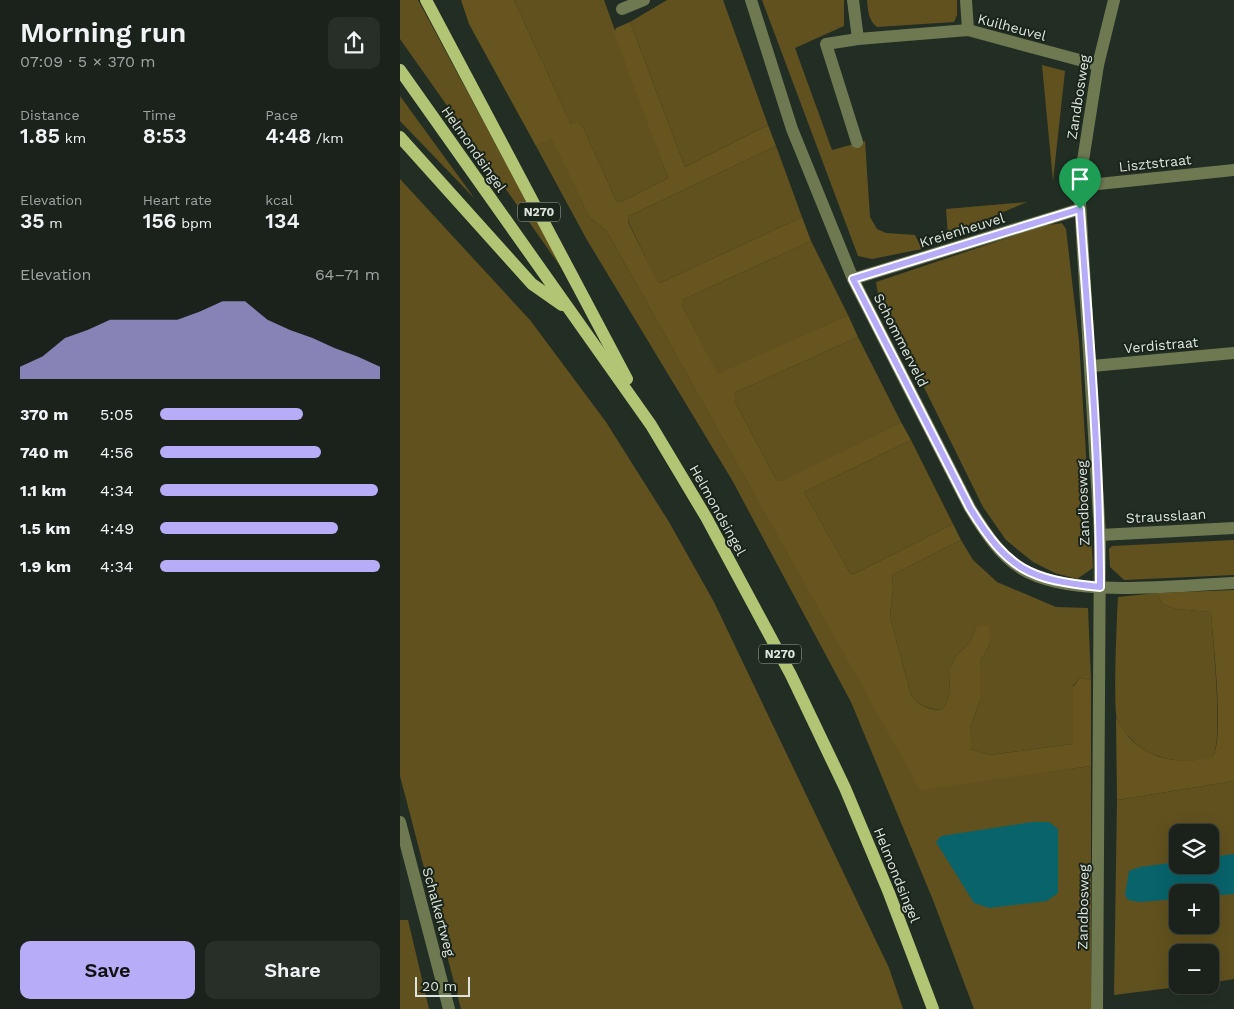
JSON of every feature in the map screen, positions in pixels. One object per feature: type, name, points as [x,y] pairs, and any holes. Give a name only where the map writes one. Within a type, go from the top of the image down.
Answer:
[{"type":"main road","name":"N270","points":[[426,0],[651,425]]},
{"type":"main road","name":"Helmondsingel","points":[[400,70],[651,425],[706,517],[791,675],[845,788],[890,893],[933,1009]]},
{"type":"main road","name":"N270","points":[[400,136],[532,284],[571,311]]},
{"type":"street","points":[[622,9],[644,0]]},
{"type":"street","name":"Schommerveld","points":[[751,0],[792,128],[853,279],[970,508],[985,532],[1009,559],[1021,569],[1065,584],[1100,587]]},
{"type":"street","points":[[853,0],[858,40],[826,44],[857,142]]},
{"type":"street","points":[[966,0],[968,30]]},
{"type":"street","name":"Zandbosweg","points":[[1097,1009],[1100,535],[1092,366],[1080,209],[1080,186],[1098,65],[1114,0]]},
{"type":"street","name":"Kuilheuvel","points":[[858,40],[968,30],[1098,65]]},
{"type":"street","name":"Lisztstraat","points":[[1080,186],[1234,170]]},
{"type":"street","name":"Kreienheuvel","points":[[853,279],[1080,209]]},
{"type":"street","name":"Verdistraat","points":[[1092,366],[1234,353]]},
{"type":"street","name":"Strausslaan","points":[[1100,535],[1234,528]]},
{"type":"street","points":[[1100,587],[1234,582]]},
{"type":"street","name":"Schalkertweg","points":[[400,822],[449,1009]]},
{"type":"shaded area","points":[[400,0],[418,0],[565,273],[400,39]]},
{"type":"shaded area","points":[[461,0],[514,0],[571,124],[577,123],[583,127],[616,200],[621,202],[668,178],[614,33],[616,28],[630,22],[685,167],[768,125],[776,146],[629,216],[628,222],[657,281],[660,283],[802,217],[811,241],[682,300],[682,305],[718,374],[848,315],[858,337],[734,393],[734,400],[777,481],[783,481],[901,422],[911,440],[804,492],[850,573],[854,574],[953,524],[961,540],[892,575],[893,587],[890,617],[911,695],[925,707],[943,709],[950,694],[949,669],[956,656],[970,642],[976,628],[980,625],[989,626],[990,644],[980,662],[980,700],[970,729],[970,749],[989,755],[1073,744],[1073,687],[1080,678],[1091,680],[1091,766],[920,790],[606,230],[589,217],[551,138],[536,146],[469,24]]},
{"type":"shaded area","points":[[514,0],[604,0],[668,178],[621,202],[616,200],[583,127],[571,124]]},
{"type":"shaded area","points":[[667,0],[723,0],[768,125],[685,167],[630,22]]},
{"type":"shaded area","points":[[762,0],[844,0],[844,26],[795,48],[832,150],[865,141],[870,217],[877,229],[886,233],[915,235],[922,249],[872,259],[858,256]]},
{"type":"shaded area","points":[[867,0],[957,0],[957,15],[954,22],[877,27],[870,18]]},
{"type":"shaded area","points":[[1042,65],[1065,71],[1053,181]]},
{"type":"shaded area","points":[[400,96],[475,199],[400,121]]},
{"type":"shaded area","points":[[551,137],[589,217],[606,230],[920,789],[1091,766],[1091,1009],[974,1009],[933,900],[851,702],[732,480],[587,240],[536,146]]},
{"type":"shaded area","points":[[776,146],[802,217],[660,283],[657,282],[628,221],[629,216]]},
{"type":"shaded area","points":[[400,179],[530,320],[606,422],[669,522],[714,602],[889,968],[903,1009],[461,1009],[400,776]]},
{"type":"shaded area","points":[[1027,202],[948,236],[946,209]]},
{"type":"shaded area","points":[[1062,223],[1066,229],[1079,341],[1093,568],[1077,579],[1055,573],[1033,562],[1006,540],[983,507],[878,294],[876,282],[1043,226]]},
{"type":"shaded area","points":[[811,241],[848,315],[718,375],[682,305],[682,300]]},
{"type":"shaded area","points":[[858,337],[901,422],[783,482],[777,481],[734,400],[734,393]]},
{"type":"shaded area","points":[[911,440],[953,524],[854,574],[850,573],[804,492]]},
{"type":"shaded area","points":[[961,540],[973,560],[997,582],[1056,607],[1088,608],[1091,680],[1080,678],[1073,686],[1073,744],[989,755],[970,749],[970,729],[980,700],[980,662],[990,644],[976,628],[970,642],[956,656],[949,669],[950,694],[943,709],[933,709],[925,706],[917,702],[911,695],[890,617],[893,587],[892,575]]},
{"type":"shaded area","points":[[1234,540],[1234,575],[1124,580],[1110,567],[1109,549],[1112,546]]},
{"type":"shaded area","points":[[1234,590],[1234,781],[1117,800],[1116,718],[1132,741],[1152,754],[1171,759],[1191,760],[1212,758],[1216,749],[1218,733],[1217,690],[1210,612],[1177,609],[1162,604],[1157,593]]},
{"type":"shaded area","points":[[1157,593],[1162,604],[1177,609],[1210,612],[1211,615],[1217,713],[1217,733],[1212,759],[1184,761],[1157,756],[1135,743],[1117,719],[1115,680],[1118,597]]},
{"type":"shaded area","points":[[1234,781],[1234,979],[1219,982],[1219,944],[1169,944],[1169,988],[1114,995],[1117,800]]},
{"type":"shaded area","points":[[400,920],[408,920],[429,1009],[400,1009]]},
{"type":"water","points":[[1032,822],[1049,822],[1058,829],[1058,893],[1047,901],[989,908],[974,903],[936,842],[941,836]]},
{"type":"water","points":[[1234,854],[1234,894],[1219,895],[1219,884],[1169,884],[1169,900],[1140,902],[1128,900],[1125,895],[1129,871],[1140,867],[1169,863],[1169,874],[1219,874],[1219,856]]},
{"type":"route","points":[[1080,209],[1092,366],[1100,535],[1100,587],[1065,584],[1021,569],[1009,559],[985,532],[970,508],[853,279],[1080,209]]}]
